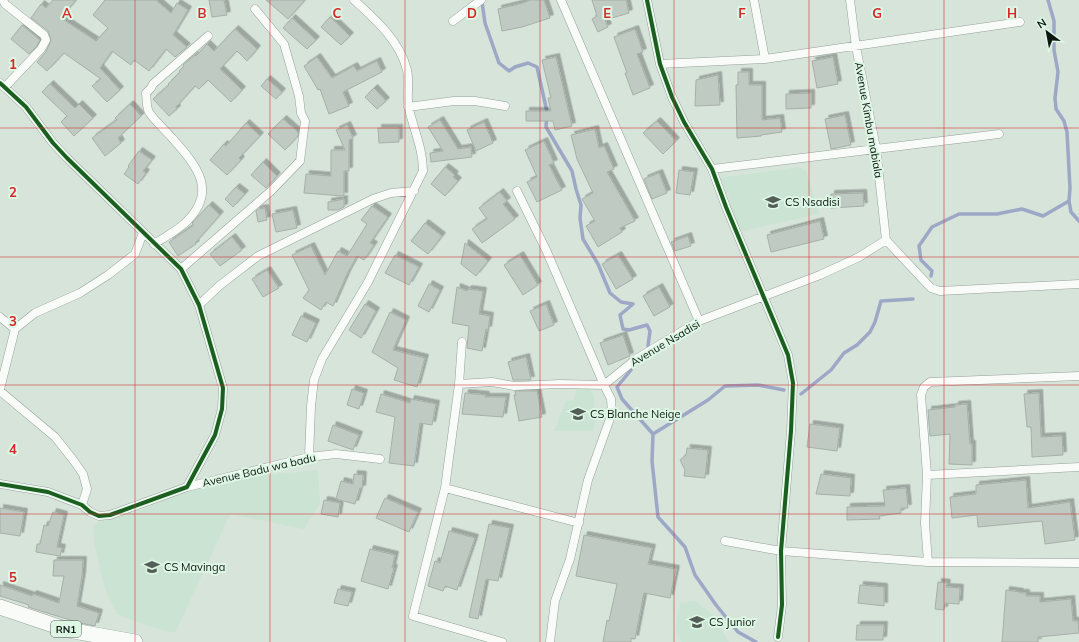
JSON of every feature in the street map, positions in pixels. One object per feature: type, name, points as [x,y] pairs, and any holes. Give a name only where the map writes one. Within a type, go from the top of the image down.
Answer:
[{"type":"highway","name":"RN1","points":[[0,607],[68,630],[135,642]]},
{"type":"street","points":[[3,0],[5,4],[44,35],[46,40],[41,49],[2,85],[26,107],[53,143],[181,269],[199,305],[223,388],[222,409],[215,435],[187,487]]},
{"type":"street","points":[[309,457],[311,406],[314,380],[322,359],[368,282],[423,171],[423,161],[419,142],[408,107],[407,70],[400,53],[386,32],[369,13],[354,0]]},
{"type":"street","points":[[453,22],[481,0]]},
{"type":"street","points":[[561,0],[699,321]]},
{"type":"street","points":[[647,0],[660,64],[672,97],[684,122],[712,169],[726,207],[788,355],[793,383],[791,431],[781,551],[782,605],[778,636]]},
{"type":"street","points":[[754,0],[765,59]]},
{"type":"street","name":"Avenue Kimbu mabiala","points":[[850,0],[856,47],[876,148],[886,240]]},
{"type":"street","points":[[181,269],[271,192],[300,161],[304,120],[301,113],[300,96],[284,44],[255,9]]},
{"type":"street","points":[[660,64],[765,59],[1020,22]]},
{"type":"street","points":[[154,244],[184,224],[195,211],[201,200],[203,191],[201,179],[191,159],[148,111],[146,93],[152,88],[153,84],[208,36]]},
{"type":"street","points":[[408,107],[454,101],[474,101],[505,106]]},
{"type":"street","points":[[712,169],[999,134]]},
{"type":"street","points":[[199,305],[219,286],[258,256],[373,199],[391,193],[414,191]]},
{"type":"street","points":[[517,191],[547,252],[611,400],[612,413],[588,480],[570,560],[555,602],[550,642]]},
{"type":"street","points":[[82,504],[87,489],[83,474],[74,461],[55,437],[0,390],[15,329],[34,313],[80,293],[108,275],[135,254],[143,233]]},
{"type":"street","points":[[886,240],[931,288],[940,291],[1079,284]]},
{"type":"street","name":"Avenue Nsadisi","points":[[604,385],[636,359],[699,321],[820,275],[859,257],[886,240]]},
{"type":"street","points":[[0,317],[15,329]]},
{"type":"street","points":[[462,342],[459,384],[445,488],[413,616],[506,642]]},
{"type":"street","points":[[928,562],[925,523],[927,475],[921,395],[924,387],[930,382],[1079,376]]},
{"type":"street","points":[[459,384],[492,382],[514,386],[560,384],[604,385]]},
{"type":"street","name":"Avenue Badu wa badu","points":[[0,484],[48,492],[82,504],[90,512],[99,516],[110,515],[187,487],[309,457],[336,454],[380,459]]},
{"type":"street","points":[[927,475],[1079,467]]},
{"type":"street","points":[[445,488],[579,523]]},
{"type":"street","points":[[725,541],[781,551],[928,562],[1079,563]]},
{"type":"shaded area","name":"CS Nsadisi","points":[[799,167],[806,171],[819,214],[733,233],[728,194],[725,194],[720,178]]},
{"type":"shaded area","name":"CS Blanche Neige","points":[[589,387],[593,395],[596,418],[593,431],[554,431],[566,401],[574,400],[577,388]]},
{"type":"shaded area","name":"CS Mavinga","points":[[318,470],[320,503],[304,529],[230,514],[175,633],[145,625],[117,614],[105,589],[95,546],[93,525],[118,513],[142,510],[198,485],[259,476]]},
{"type":"shaded area","name":"CS Junior","points":[[695,601],[712,614],[729,642],[681,642],[676,630],[680,603]]},
{"type":"building","points":[[53,0],[76,0],[61,18],[96,41],[108,28],[93,15],[105,0],[156,0],[171,13],[177,3],[188,10],[173,35],[187,47],[175,57],[166,49],[149,71],[134,60],[131,65],[112,51],[100,68],[120,90],[107,102],[92,86],[101,79],[64,53],[47,71],[37,62],[46,52],[51,40],[48,31],[31,18],[41,4],[46,8]]},
{"type":"building","points":[[209,0],[224,0],[227,15],[212,17]]},
{"type":"building","points":[[266,0],[305,0],[288,19]]},
{"type":"building","points":[[530,0],[544,0],[550,18],[522,27],[502,31],[498,9]]},
{"type":"building","points":[[592,0],[626,0],[629,13],[605,20],[608,27],[598,32],[592,19],[597,16]]},
{"type":"building","points":[[330,17],[350,36],[341,45],[321,27]]},
{"type":"building","points":[[292,18],[316,40],[307,49],[283,28]]},
{"type":"building","points":[[22,25],[40,40],[37,46],[29,54],[11,39]]},
{"type":"building","points":[[235,29],[257,49],[247,61],[237,51],[220,69],[242,90],[231,102],[208,80],[199,89],[195,86],[176,107],[177,109],[169,116],[153,99],[169,85],[168,84],[180,72],[179,71],[184,66],[183,65],[195,55],[196,56],[207,44],[214,51]]},
{"type":"building","points":[[635,29],[643,52],[637,54],[650,88],[633,95],[614,37]]},
{"type":"building","points":[[317,57],[332,78],[354,66],[357,71],[377,61],[382,72],[343,92],[349,106],[329,114],[320,89],[318,90],[304,66]]},
{"type":"building","points":[[556,57],[572,126],[555,130],[553,121],[526,121],[526,111],[551,111],[548,98],[551,98],[542,60]]},
{"type":"building","points":[[833,57],[838,84],[817,88],[812,61]]},
{"type":"building","points":[[738,72],[749,72],[749,85],[762,85],[762,120],[780,118],[782,132],[737,138],[736,85],[738,85]]},
{"type":"building","points":[[718,75],[720,105],[695,106],[696,80]]},
{"type":"building","points":[[267,79],[282,92],[276,99],[261,86]]},
{"type":"building","points":[[50,84],[75,108],[79,104],[93,118],[74,136],[61,122],[67,116],[42,92]]},
{"type":"building","points":[[374,88],[386,101],[377,109],[365,97]]},
{"type":"building","points":[[811,93],[811,108],[786,109],[786,94]]},
{"type":"building","points":[[130,104],[141,116],[118,138],[121,143],[105,156],[92,138],[117,120],[115,118]]},
{"type":"building","points":[[845,115],[851,145],[831,149],[825,119]]},
{"type":"building","points":[[283,119],[298,132],[298,136],[285,150],[268,134]]},
{"type":"building","points":[[440,120],[458,149],[471,147],[472,157],[431,162],[430,153],[443,151],[428,127]]},
{"type":"building","points":[[657,121],[676,141],[663,154],[643,133]]},
{"type":"building","points":[[484,122],[493,143],[476,151],[467,130]]},
{"type":"building","points":[[246,123],[260,136],[239,158],[241,160],[227,175],[210,160],[224,144],[226,146]]},
{"type":"building","points":[[347,125],[353,138],[349,140],[349,171],[344,171],[344,196],[304,193],[306,174],[331,176],[331,150],[345,150],[336,130]]},
{"type":"building","points":[[378,128],[399,128],[399,142],[379,143]]},
{"type":"building","points":[[595,129],[599,148],[604,146],[614,169],[607,172],[635,221],[620,228],[622,232],[598,247],[586,226],[595,221],[582,199],[593,193],[577,159],[571,135]]},
{"type":"building","points":[[544,141],[554,163],[549,165],[562,190],[537,202],[527,182],[537,177],[525,150]]},
{"type":"building","points":[[139,151],[152,160],[143,171],[146,173],[138,184],[124,174]]},
{"type":"building","points":[[263,162],[277,176],[266,188],[251,175]]},
{"type":"building","points":[[445,167],[455,175],[453,177],[458,181],[445,196],[431,184]]},
{"type":"building","points":[[679,170],[694,172],[690,195],[676,193]]},
{"type":"building","points":[[659,173],[667,193],[652,199],[644,179]]},
{"type":"building","points":[[236,187],[245,194],[233,207],[225,199]]},
{"type":"building","points":[[500,192],[507,201],[503,204],[515,219],[482,243],[472,229],[487,219],[479,208]]},
{"type":"building","points":[[863,193],[864,206],[831,208],[831,194]]},
{"type":"building","points":[[344,199],[344,207],[338,210],[328,210],[328,202]]},
{"type":"building","points":[[209,205],[220,215],[195,243],[196,244],[178,256],[169,242],[194,225],[192,223]]},
{"type":"building","points":[[372,206],[388,217],[370,243],[374,245],[364,260],[357,256],[347,274],[333,306],[326,302],[321,310],[303,298],[309,290],[292,255],[311,246],[325,275],[338,251],[347,256],[367,224],[361,220]]},
{"type":"building","points":[[265,208],[267,220],[258,222],[256,211]]},
{"type":"building","points":[[293,210],[297,228],[276,232],[272,214]]},
{"type":"building","points":[[820,221],[824,239],[771,252],[767,235]]},
{"type":"building","points":[[425,223],[442,236],[428,254],[411,241]]},
{"type":"building","points":[[688,236],[691,246],[675,251],[671,242]]},
{"type":"building","points":[[232,237],[242,250],[220,266],[210,254]]},
{"type":"building","points":[[465,243],[488,261],[476,276],[461,264]]},
{"type":"building","points":[[395,255],[419,267],[409,285],[385,273]]},
{"type":"building","points":[[520,255],[538,285],[523,295],[504,265]]},
{"type":"building","points":[[618,255],[633,279],[616,289],[602,264]]},
{"type":"building","points":[[267,270],[279,288],[263,297],[252,279]]},
{"type":"building","points":[[429,284],[440,290],[429,312],[418,306]]},
{"type":"building","points":[[457,287],[467,291],[468,289],[483,291],[479,314],[490,316],[482,351],[467,348],[469,326],[452,323]]},
{"type":"building","points":[[659,287],[670,307],[654,316],[643,296]]},
{"type":"building","points":[[365,304],[376,311],[361,338],[349,330]]},
{"type":"building","points":[[546,304],[554,325],[539,331],[530,311]]},
{"type":"building","points":[[390,312],[406,320],[393,350],[425,358],[417,387],[394,380],[398,368],[372,352]]},
{"type":"building","points":[[301,316],[316,323],[307,342],[292,335]]},
{"type":"building","points":[[623,335],[630,356],[608,365],[600,343]]},
{"type":"building","points":[[526,357],[531,380],[513,380],[508,362]]},
{"type":"building","points":[[352,389],[364,393],[359,409],[347,405]]},
{"type":"building","points":[[515,391],[537,391],[542,417],[519,421],[514,395],[516,395]]},
{"type":"building","points":[[465,393],[486,395],[485,397],[506,397],[503,417],[462,414]]},
{"type":"building","points":[[1039,393],[1041,437],[1062,436],[1063,455],[1032,457],[1031,427],[1027,427],[1024,394]]},
{"type":"building","points":[[381,394],[410,403],[411,399],[436,404],[432,425],[420,423],[414,466],[389,463],[395,417],[376,412]]},
{"type":"building","points":[[967,404],[970,444],[972,444],[972,465],[949,464],[950,434],[930,436],[928,410]]},
{"type":"building","points":[[810,424],[840,428],[837,451],[807,447]]},
{"type":"building","points":[[333,425],[359,435],[353,450],[328,441]]},
{"type":"building","points":[[687,448],[708,450],[705,478],[684,476],[685,470],[680,460],[686,455]]},
{"type":"building","points":[[354,474],[363,475],[362,489],[360,488],[355,504],[336,499],[341,481],[353,484]]},
{"type":"building","points":[[821,474],[851,478],[850,496],[816,494]]},
{"type":"building","points":[[1026,480],[1028,508],[1070,502],[1075,540],[1045,544],[1042,521],[978,527],[977,515],[952,518],[950,497],[976,494],[976,485]]},
{"type":"building","points":[[906,488],[908,508],[901,508],[901,513],[879,516],[880,519],[847,520],[847,507],[885,506],[883,490]]},
{"type":"building","points":[[385,498],[418,512],[409,532],[376,518]]},
{"type":"building","points":[[324,500],[340,503],[338,517],[321,514]]},
{"type":"building","points":[[0,508],[24,512],[20,536],[0,533]]},
{"type":"building","points":[[53,512],[64,515],[57,547],[62,548],[60,556],[36,552],[37,544],[40,544],[44,525],[48,526]]},
{"type":"building","points":[[489,524],[510,528],[498,581],[486,579],[478,619],[469,617]]},
{"type":"building","points":[[449,531],[475,538],[457,590],[445,586],[443,591],[428,586],[435,561],[440,563]]},
{"type":"building","points":[[584,535],[652,548],[648,564],[676,569],[670,598],[644,593],[635,639],[631,638],[631,642],[603,642],[607,620],[609,621],[617,584],[576,576]]},
{"type":"building","points":[[370,549],[395,555],[392,568],[394,568],[388,589],[361,581]]},
{"type":"building","points":[[54,560],[83,560],[77,606],[99,613],[95,626],[80,623],[28,607],[29,605],[0,596],[0,585],[59,603],[64,576],[53,576]]},
{"type":"building","points":[[938,582],[947,583],[946,587],[960,588],[959,604],[945,603],[944,610],[935,609]]},
{"type":"building","points":[[860,585],[884,587],[884,606],[858,603]]},
{"type":"building","points":[[338,589],[352,592],[348,606],[334,603]]},
{"type":"building","points":[[1006,590],[1026,593],[1026,596],[1040,596],[1040,602],[1071,599],[1073,621],[1078,621],[1079,633],[1038,637],[1038,642],[1002,642]]},
{"type":"building","points":[[857,625],[884,625],[883,640],[856,640]]},
{"type":"waterway","points":[[1048,0],[1054,21],[1054,50],[1058,72],[1055,98],[1056,109],[1064,121],[1067,132],[1070,188],[1069,201],[1071,212],[1079,221]]},
{"type":"waterway","points":[[482,2],[485,23],[499,63],[509,71],[515,67],[528,63],[537,67],[547,112],[546,127],[572,171],[581,205],[580,218],[583,239],[598,264],[610,293],[621,302],[633,304],[620,315],[623,329],[629,330],[647,325],[650,331],[648,346]]},
{"type":"waterway","points":[[931,276],[932,271],[921,260],[919,246],[932,227],[959,214],[997,214],[1022,209],[1043,216],[1069,201]]},
{"type":"waterway","points":[[801,394],[831,370],[844,353],[857,345],[870,332],[875,322],[881,301],[913,299]]},
{"type":"waterway","points":[[631,370],[617,387],[622,399],[653,434]]},
{"type":"waterway","points":[[756,642],[738,632],[716,605],[695,575],[685,547],[658,517],[652,461],[653,434],[708,400],[725,386],[758,385],[784,390]]},
{"type":"cycle path","points":[[647,0],[660,64],[672,97],[684,122],[712,169],[726,207],[788,355],[793,383],[791,431],[781,551],[782,605],[778,637]]},
{"type":"cycle path","points":[[0,83],[26,107],[53,143],[67,158],[181,269],[199,305],[223,388],[222,409],[215,435],[187,487],[110,515],[99,516],[90,512],[82,505],[48,492],[0,484]]},
{"type":"place","name":"CS Nsadisi","points":[[773,202]]},
{"type":"place","name":"CS Blanche Neige","points":[[578,414]]},
{"type":"place","name":"CS Mavinga","points":[[152,567]]},
{"type":"place","name":"CS Junior","points":[[697,622]]}]
